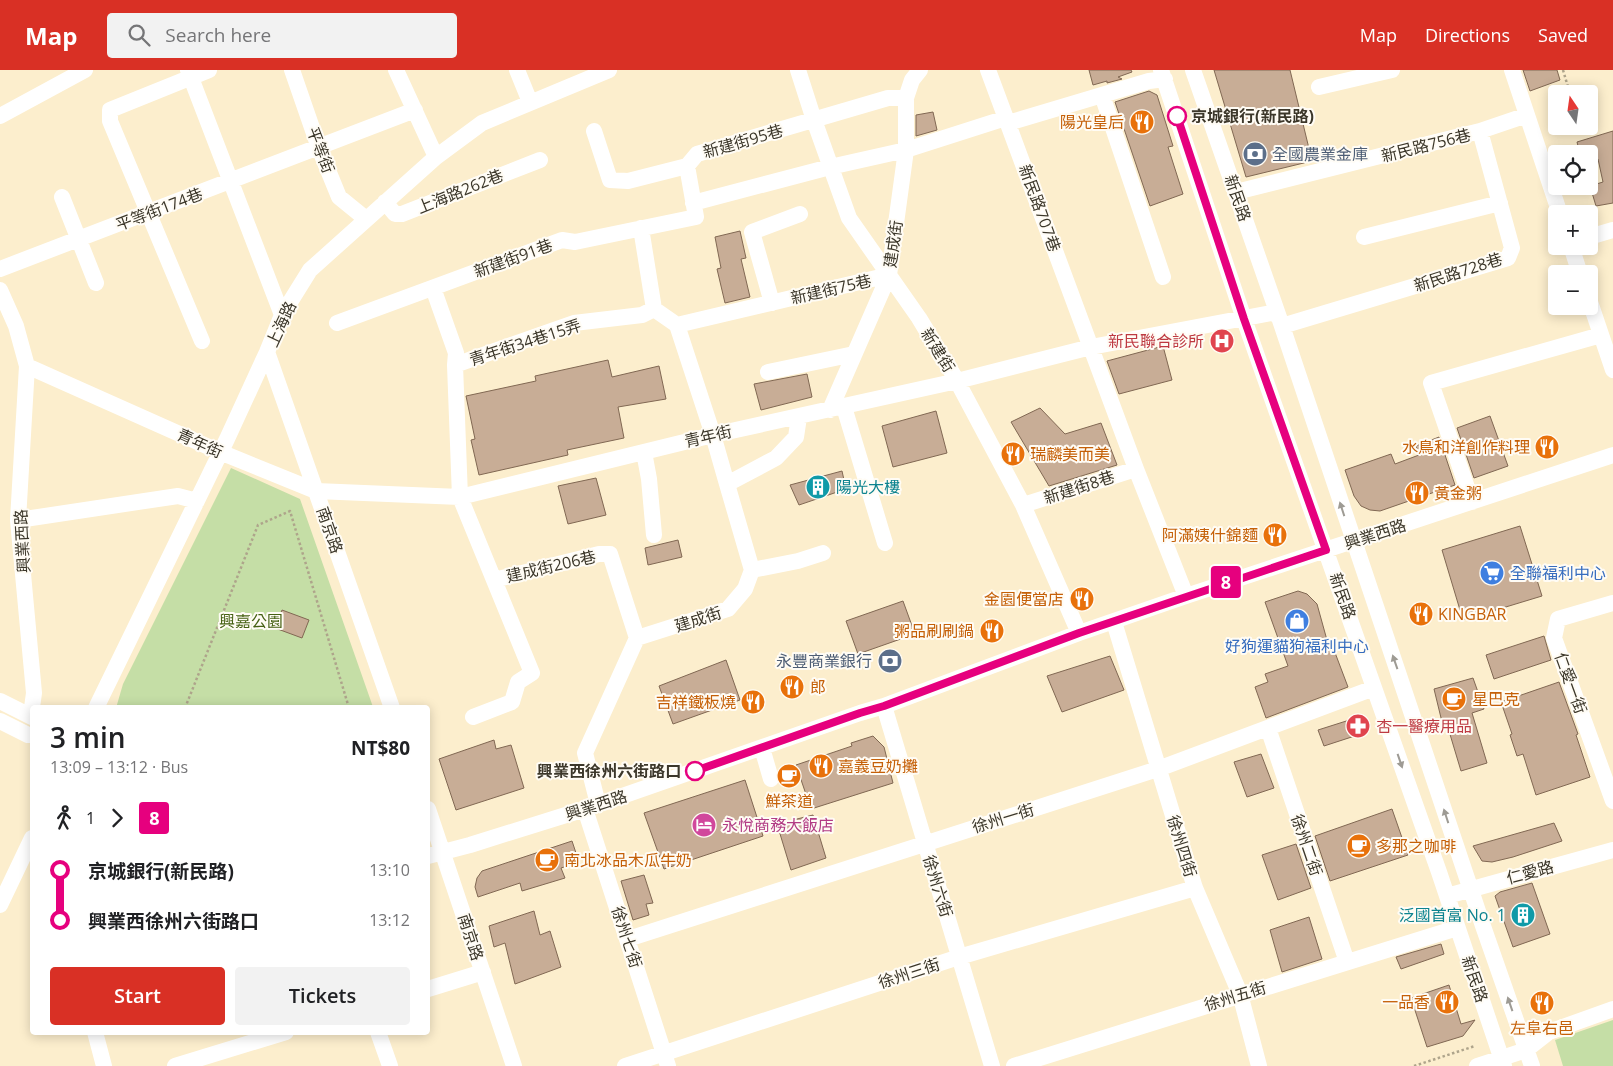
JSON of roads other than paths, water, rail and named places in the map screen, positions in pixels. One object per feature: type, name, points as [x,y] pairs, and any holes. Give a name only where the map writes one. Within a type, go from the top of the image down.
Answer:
[{"type":"street","points":[[0,116],[85,70]]},
{"type":"street","points":[[202,341],[110,121],[110,110],[189,74],[209,70]]},
{"type":"street","name":"平等街","points":[[292,70],[319,148],[339,196],[366,219]]},
{"type":"street","points":[[396,70],[436,157]]},
{"type":"street","points":[[517,70],[530,102]]},
{"type":"street","name":"上海路","points":[[97,705],[197,501],[267,352],[282,315],[310,270],[436,157],[482,123],[609,70]]},
{"type":"street","name":"新建街","points":[[798,70],[849,218],[919,318],[957,381],[1023,505],[1079,633]]},
{"type":"street","name":"建成街","points":[[837,408],[854,354],[889,275],[906,150],[906,98],[912,80],[920,70]]},
{"type":"street","name":"新民路707巷","points":[[988,70],[1136,469],[1186,596]]},
{"type":"street","name":"新民路","points":[[1193,70],[1532,1066]]},
{"type":"street","points":[[1320,87],[1392,70]]},
{"type":"street","points":[[1512,70],[1557,205]]},
{"type":"street","points":[[189,74],[282,315]]},
{"type":"street","name":"新建街91巷","points":[[337,323],[562,240],[575,242],[641,228],[830,167],[906,150],[1007,120],[1102,95],[1149,81],[1163,74]]},
{"type":"street","name":"新民路","points":[[1163,74],[1244,319],[1447,896],[1503,1062]]},
{"type":"street","points":[[1102,95],[1162,276]]},
{"type":"street","name":"新建街95巷","points":[[594,131],[610,180],[628,181],[687,166],[697,154],[888,98],[906,98]]},
{"type":"street","name":"平等街174巷","points":[[0,269],[415,110]]},
{"type":"street","name":"新民路756巷","points":[[1236,192],[1480,131],[1527,115]]},
{"type":"street","name":"新民路728巷","points":[[1279,319],[1508,258],[1512,248],[1480,131]]},
{"type":"street","name":"上海路262巷","points":[[385,202],[395,214],[402,214],[540,160]]},
{"type":"street","points":[[687,166],[695,210]]},
{"type":"street","points":[[62,197],[96,283]]},
{"type":"street","points":[[1364,237],[1500,203]]},
{"type":"street","name":"新建街75巷","points":[[772,303],[752,232],[800,214]]},
{"type":"street","points":[[641,228],[654,309],[677,325],[713,435],[752,570],[798,561],[822,553]]},
{"type":"street","points":[[1598,234],[1613,230]]},
{"type":"street","name":"新建街75巷","points":[[677,325],[889,275]]},
{"type":"street","points":[[434,288],[456,353],[460,497],[532,673],[518,682],[512,702],[473,717]]},
{"type":"street","points":[[0,290],[16,326],[27,366]]},
{"type":"street","name":"青年街34巷15弄","points":[[455,365],[574,324],[642,315],[654,309]]},
{"type":"street","points":[[1595,315],[1613,370]]},
{"type":"street","points":[[957,381],[1091,347],[1244,319],[1279,319]]},
{"type":"street","points":[[1472,502],[1431,383],[1601,335]]},
{"type":"street","name":"南京路","points":[[267,352],[391,705]]},
{"type":"street","points":[[768,372],[854,354]]},
{"type":"street","name":"青年街","points":[[27,366],[220,452],[316,491],[460,497],[713,435],[957,381]]},
{"type":"street","name":"興業西路","points":[[27,366],[18,520],[34,693],[33,705]]},
{"type":"street","points":[[837,408],[885,543]]},
{"type":"street","points":[[727,484],[776,458],[796,437],[799,416]]},
{"type":"street","points":[[644,452],[649,479],[654,535]]},
{"type":"street","name":"興業西路","points":[[435,854],[592,807],[884,706],[1079,633],[1186,596],[1613,455]]},
{"type":"street","name":"新建街8巷","points":[[1023,505],[1136,469]]},
{"type":"street","points":[[18,520],[178,496],[197,501]]},
{"type":"street","name":"建成街206巷","points":[[494,580],[599,554],[610,554],[637,638]]},
{"type":"street","name":"建成街","points":[[637,638],[728,609],[745,589],[752,570]]},
{"type":"street","name":"仁愛一街","points":[[1613,603],[1558,619],[1554,638],[1613,801]]},
{"type":"street","name":"徐州四街","points":[[1114,622],[1195,888],[1240,994],[1259,1066]]},
{"type":"street","points":[[592,807],[585,753],[637,638]]},
{"type":"street","name":"徐州一街","points":[[628,939],[1158,769],[1374,688]]},
{"type":"street","name":"興業西路","points":[[0,701],[30,715]]},
{"type":"street","name":"徐州六街","points":[[884,706],[992,1066]]},
{"type":"street","points":[[0,721],[30,736]]},
{"type":"street","name":"徐州二街","points":[[1268,728],[1347,962]]},
{"type":"street","points":[[762,748],[771,779]]},
{"type":"street","name":"徐州七街","points":[[592,807],[628,939],[667,1060]]},
{"type":"street","name":"南京路","points":[[430,822],[435,854],[482,972],[514,1066]]},
{"type":"street","points":[[0,905],[30,842]]},
{"type":"street","name":"仁愛路","points":[[1447,896],[1470,888],[1613,850]]},
{"type":"street","name":"徐州三街","points":[[625,1066],[667,1060],[959,957],[1195,888]]},
{"type":"street","name":"徐州五街","points":[[1014,1066],[1240,994],[1457,928]]},
{"type":"street","points":[[430,988],[482,972]]},
{"type":"street","points":[[1477,1066],[1503,1062],[1526,1050],[1549,1032],[1613,1009]]},
{"type":"street","points":[[96,1035],[104,1066]]},
{"type":"street","points":[[174,1066],[276,1035]]},
{"type":"street","points":[[379,1035],[390,1066]]},
{"type":"place","name":"京城銀行(新民路)","points":[[1177,116]]},
{"type":"place","name":"陽光皇后","points":[[1142,122]]},
{"type":"place","name":"全國農業金庫","points":[[1255,154]]},
{"type":"place","name":"新民聯合診所","points":[[1222,341]]},
{"type":"place","name":"水鳥和洋創作料理","points":[[1547,447]]},
{"type":"place","name":"瑞麟美而美","points":[[1013,454]]},
{"type":"place","name":"陽光大樓","points":[[818,487]]},
{"type":"place","name":"黃金粥","points":[[1417,493]]},
{"type":"place","name":"阿滿姨什錦麵","points":[[1275,535]]},
{"type":"place","name":"全聯福利中心","points":[[1492,573]]},
{"type":"place","name":"金園便當店","points":[[1082,599]]},
{"type":"place","name":"KINGBAR","points":[[1421,614]]},
{"type":"place","name":"好狗運貓狗福利中心","points":[[1297,621]]},
{"type":"place","name":"粥品刷刷鍋","points":[[992,631]]},
{"type":"place","name":"永豐商業銀行","points":[[890,661]]},
{"type":"place","name":"郎","points":[[792,687]]},
{"type":"place","name":"星巴克","points":[[1454,699]]},
{"type":"place","name":"吉祥鐵板燒","points":[[753,702]]},
{"type":"place","name":"杏一醫療用品","points":[[1358,726]]},
{"type":"place","name":"嘉義豆奶攤","points":[[821,766]]},
{"type":"place","name":"興業西徐州六街路口","points":[[695,771]]},
{"type":"place","name":"鮮茶道","points":[[789,776]]},
{"type":"place","name":"永悅商務大飯店","points":[[704,825]]},
{"type":"place","name":"多那之咖啡","points":[[1359,846]]},
{"type":"place","name":"南北冰品木瓜牛奶","points":[[547,860]]},
{"type":"place","name":"泛國首富 No. 1","points":[[1523,915]]},
{"type":"place","name":"一品香","points":[[1447,1002]]},
{"type":"place","name":"左阜右邑","points":[[1542,1003]]},
{"type":"park label","name":"興嘉公園","points":[[251,621]]}]
